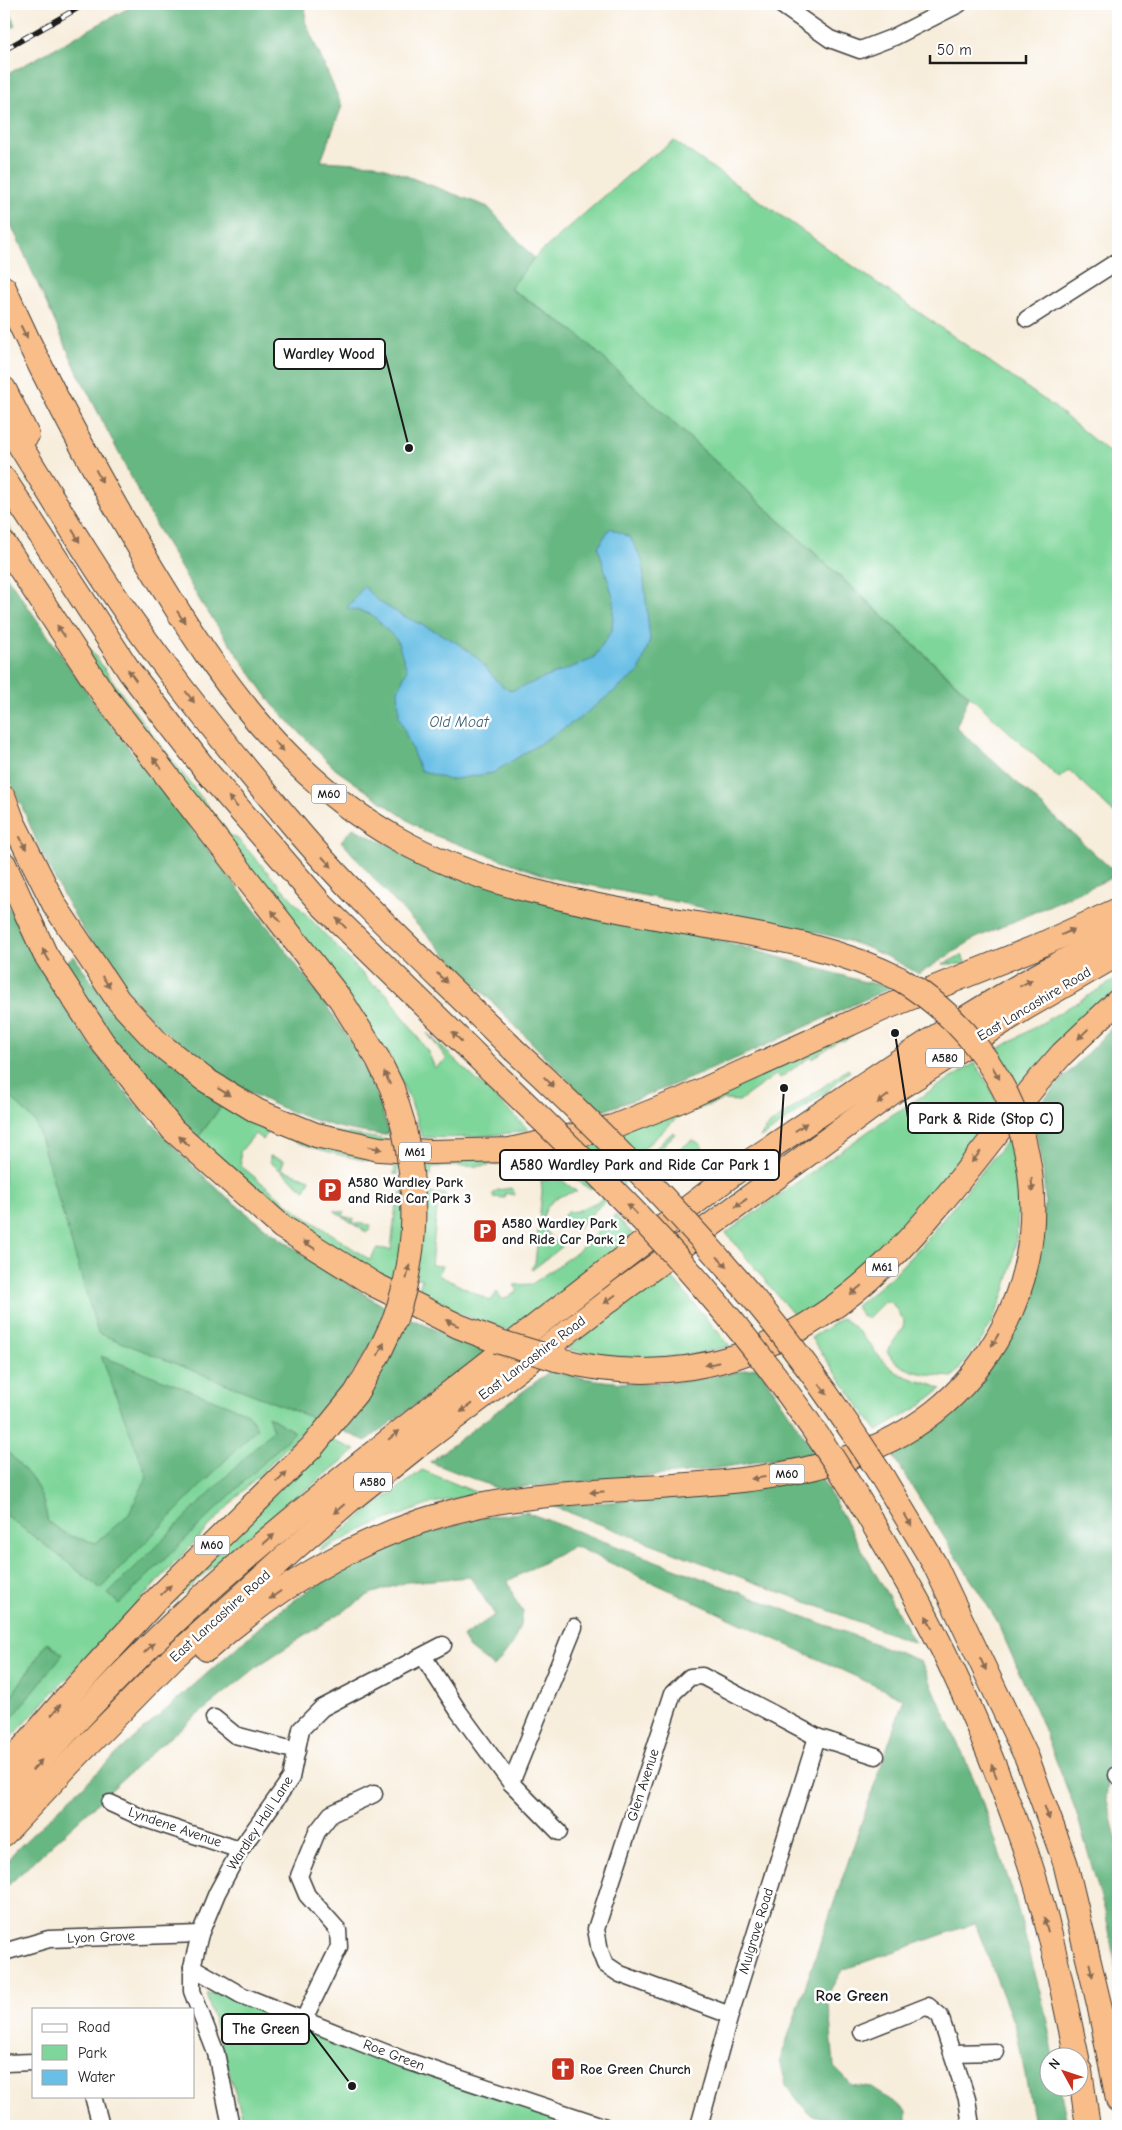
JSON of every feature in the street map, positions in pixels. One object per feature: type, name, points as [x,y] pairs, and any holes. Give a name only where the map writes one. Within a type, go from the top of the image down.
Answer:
[{"type":"highway","name":"M60","points":[[4,288],[20,326],[62,408],[169,598],[205,654],[258,724],[287,756],[328,793],[388,834],[446,863],[479,876],[526,890],[570,900],[788,940],[827,949],[863,962],[900,979],[926,996],[945,1012],[980,1049],[1004,1087],[1023,1137],[1032,1189],[1033,1226],[1025,1272],[1011,1310],[997,1338],[972,1374],[934,1412],[905,1432],[856,1456],[807,1470],[762,1478],[673,1487],[565,1494],[480,1505],[422,1522],[360,1546],[293,1582],[230,1628],[6,1831]]},
{"type":"highway","points":[[4,390],[24,426],[50,493]]},
{"type":"highway","points":[[4,420],[86,553],[159,656],[215,731],[294,827],[368,906],[645,1179],[736,1278],[781,1332],[827,1394],[883,1478],[934,1563],[1027,1758],[1065,1862],[1099,2004],[1118,2100]]},
{"type":"highway","points":[[4,479],[130,672],[207,772],[321,904],[588,1165],[704,1288],[792,1399],[856,1495],[925,1614],[964,1695],[1026,1853],[1052,1947],[1075,2048]]},
{"type":"highway","name":"M60","points":[[4,544],[104,695],[341,1000],[378,1060],[392,1088],[404,1124],[413,1186],[414,1226],[410,1264],[395,1319],[379,1353],[356,1393],[312,1447],[159,1597],[68,1696],[8,1765]]},
{"type":"highway","name":"M61","points":[[4,798],[13,822],[55,906],[118,1000],[157,1042],[204,1079],[257,1111],[316,1135],[379,1149],[431,1152],[510,1150],[613,1127],[679,1101],[882,1009],[1034,948]]},
{"type":"highway","name":"M61","points":[[4,864],[44,954],[103,1043],[173,1130],[282,1227],[323,1254],[417,1307],[497,1341],[556,1359],[598,1368],[625,1370],[688,1368],[738,1357],[782,1339],[812,1322],[859,1287],[908,1240],[1046,1072],[1062,1054],[1118,1001]]},
{"type":"highway","points":[[969,1016],[989,992],[1034,948],[1118,910]]},
{"type":"highway","name":"East Lancashire Road","points":[[4,1801],[104,1692],[157,1640],[216,1584],[335,1482],[740,1168],[843,1097],[969,1016],[1003,995],[1118,932]]},
{"type":"highway","name":"East Lancashire Road","points":[[6,1831],[174,1657],[330,1518],[429,1437],[624,1289],[894,1091],[1025,1008],[1118,954]]},
{"type":"highway","points":[[1084,2098],[1088,2126]]},
{"type":"street","points":[[780,4],[830,39],[860,50],[894,37],[959,4]]},
{"type":"street","points":[[1027,319],[1118,261]]},
{"type":"street","points":[[511,1783],[574,1626]]},
{"type":"street","name":"Wardley Hall Lane","points":[[200,1934],[217,1893],[240,1850],[291,1778],[301,1729],[322,1708],[443,1644]]},
{"type":"street","points":[[423,1656],[511,1783],[559,1832]]},
{"type":"street","name":"Glen Avenue","points":[[730,2016],[620,1974],[604,1964],[596,1929],[673,1693],[690,1677],[702,1676],[817,1737],[876,1756]]},
{"type":"street","points":[[214,1718],[235,1735],[297,1751]]},
{"type":"street","name":"Mulgrave Road","points":[[699,2126],[730,2016],[817,1737]]},
{"type":"street","points":[[304,2019],[339,1947],[338,1930],[307,1895],[299,1876],[317,1832],[332,1814],[374,1794]]},
{"type":"street","name":"Lyndene Avenue","points":[[110,1803],[145,1818],[240,1850]]},
{"type":"street","points":[[200,1934],[192,1967],[192,1991],[216,2053],[231,2126]]},
{"type":"street","name":"Lyon Grove","points":[[4,1952],[48,1939],[200,1934]]},
{"type":"street","name":"Roe Green","points":[[192,1967],[241,1996],[304,2019],[404,2060],[578,2123],[602,2126]]},
{"type":"street","points":[[862,2032],[928,2006],[940,2016],[954,2053],[967,2099],[971,2126]]},
{"type":"street","points":[[954,2053],[996,2052]]},
{"type":"street","points":[[4,2063],[32,2062]]},
{"type":"street","points":[[94,2098],[101,2126]]},
{"type":"green space","points":[[4,4],[8,4],[15,26],[4,33]]},
{"type":"green space","points":[[136,4],[306,4],[305,21],[342,106],[321,161],[375,164],[488,207],[534,258],[510,289],[575,332],[969,696],[956,727],[1118,875],[974,939],[919,974],[865,947],[835,937],[672,901],[552,878],[425,832],[335,769],[273,705],[202,604],[156,526],[77,371],[4,209],[4,76]]},
{"type":"green space","points":[[674,141],[1053,406],[1118,460],[1118,817],[1069,770],[1059,778],[575,332],[510,288],[534,258],[642,163]]},
{"type":"green space","points":[[4,519],[58,604],[130,705],[231,836],[237,838],[374,986],[376,985],[387,994],[428,1052],[435,1068],[447,1059],[427,1033],[529,1130],[449,1138],[422,1137],[410,1099],[387,1056],[142,731],[4,530]]},
{"type":"green space","points":[[4,572],[99,710],[275,936],[328,1008],[354,1047],[376,1094],[389,1132],[385,1135],[354,1131],[290,1111],[229,1081],[201,1062],[152,1019],[115,976],[99,953],[68,905],[42,854],[12,786],[4,761]]},
{"type":"green space","points":[[353,828],[381,842],[861,981],[892,987],[711,1070],[599,1112],[393,900],[341,841]]},
{"type":"green space","points":[[4,898],[26,941],[75,1024],[133,1101],[165,1137],[235,1204],[271,1232],[385,1307],[348,1379],[315,1419],[238,1496],[4,1745]]},
{"type":"green space","points":[[4,898],[26,941],[75,1024],[133,1101],[165,1137],[235,1204],[271,1232],[385,1307],[373,1342],[348,1379],[315,1419],[98,1333],[36,1123],[4,1090]]},
{"type":"green space","points":[[962,955],[966,964],[943,964]]},
{"type":"green space","points":[[74,956],[91,981],[223,1104],[197,1139],[155,1094],[100,1023],[64,963]]},
{"type":"green space","points":[[1118,978],[1118,989],[1020,1088],[998,1049]]},
{"type":"green space","points":[[1118,1021],[1118,1749],[1113,1758],[1106,1796],[1118,1847],[1118,1980],[1106,1915],[1076,1811],[1040,1720],[996,1619],[889,1450],[970,1391],[1002,1349],[1042,1235],[1045,1199],[1043,1172],[1040,1147],[1031,1116],[1053,1089]]},
{"type":"green space","points":[[856,1032],[846,1040],[838,1041],[812,1059],[810,1057],[780,1078],[777,1074],[739,1101],[724,1100],[679,1116],[600,1189],[588,1188],[561,1169],[537,1172],[536,1162],[531,1160],[480,1166],[432,1167],[431,1176],[398,1168],[397,1175],[394,1174],[395,1165],[331,1152],[299,1143],[268,1131],[263,1140],[255,1134],[240,1152],[241,1166],[298,1212],[370,1260],[377,1248],[391,1250],[396,1204],[401,1192],[445,1194],[447,1201],[438,1201],[431,1265],[442,1266],[438,1275],[491,1301],[497,1292],[502,1300],[518,1291],[514,1285],[532,1284],[578,1251],[615,1215],[638,1240],[514,1333],[446,1309],[417,1296],[422,1279],[396,1269],[393,1283],[315,1236],[263,1198],[197,1139],[223,1104],[246,1117],[503,1159]]},
{"type":"green space","points":[[975,1063],[992,1091],[999,1110],[893,1241],[840,1290],[797,1319],[726,1233],[887,1118]]},
{"type":"green space","points":[[848,1069],[850,1071],[826,1092],[766,1135],[760,1137],[768,1126]]},
{"type":"green space","points":[[673,1132],[675,1134],[576,1229],[564,1227],[562,1217],[567,1212],[577,1211],[599,1201]]},
{"type":"green space","points":[[1010,1137],[1015,1162],[1017,1188],[1016,1240],[1005,1290],[995,1315],[980,1343],[953,1377],[925,1374],[907,1369],[893,1359],[887,1351],[903,1328],[904,1321],[892,1303],[885,1301],[868,1318],[861,1316],[856,1306],[891,1277],[920,1247]]},
{"type":"green space","points":[[692,1140],[701,1144],[705,1155],[700,1154],[698,1157],[683,1150],[664,1167],[661,1164]]},
{"type":"green space","points":[[270,1156],[284,1160],[281,1169],[310,1179],[305,1190],[270,1162]]},
{"type":"green space","points":[[558,1177],[577,1192],[555,1199],[548,1206],[544,1214],[543,1223],[546,1231],[563,1246],[532,1270],[536,1254],[542,1191],[541,1181]]},
{"type":"green space","points":[[511,1188],[514,1191],[514,1195],[505,1193],[505,1198],[493,1197],[493,1193],[498,1190]]},
{"type":"green space","points":[[333,1210],[344,1212],[343,1216],[354,1219],[353,1223],[371,1225],[370,1230],[366,1232]]},
{"type":"green space","points":[[668,1273],[730,1346],[690,1354],[649,1358],[608,1356],[567,1349]]},
{"type":"green space","points":[[409,1318],[487,1352],[366,1441],[338,1429],[378,1375]]},
{"type":"green space","points":[[842,1318],[856,1329],[885,1362],[897,1372],[941,1389],[917,1408],[877,1431],[811,1338]]},
{"type":"green space","points":[[101,1356],[248,1413],[257,1428],[100,1589],[4,1514],[4,1448],[28,1473],[38,1489],[48,1522],[70,1536],[96,1543],[129,1514],[147,1477]]},
{"type":"green space","points":[[758,1367],[815,1453],[686,1473],[499,1489],[430,1462],[550,1371],[605,1381],[654,1383],[679,1382]]},
{"type":"green space","points":[[268,1416],[295,1432],[119,1604],[108,1594],[273,1430]]},
{"type":"green space","points":[[329,1439],[356,1450],[224,1556],[122,1648]]},
{"type":"green space","points":[[422,1470],[480,1494],[433,1503],[370,1526],[321,1551],[319,1549]]},
{"type":"green space","points":[[821,1478],[915,1643],[552,1506],[697,1496]]},
{"type":"green space","points":[[526,1512],[921,1661],[976,1784],[1015,1899],[1044,2007],[1052,2048],[1040,2048],[1040,2098],[1062,2098],[1067,2123],[1033,2118],[1017,2032],[975,1923],[842,1970],[828,1994],[834,2067],[852,2085],[872,2088],[906,2110],[906,2126],[844,2126],[808,2113],[786,2085],[780,2060],[904,1699],[574,1546],[508,1581],[514,1598],[523,1612],[513,1642],[494,1667],[469,1648],[462,1637],[495,1615],[470,1577],[407,1582],[370,1594],[262,1663],[160,1745],[4,1889],[4,1864],[16,1850],[124,1747],[264,1623],[323,1579],[393,1545],[478,1518]]},
{"type":"green space","points":[[47,1643],[63,1654],[4,1728],[4,1707]]},
{"type":"green space","points":[[221,1992],[566,2122],[565,2126],[245,2126],[206,1994]]},
{"type":"water","name":"Old Moat","points":[[610,528],[630,537],[642,560],[650,640],[639,672],[577,720],[493,773],[449,780],[420,770],[399,717],[398,690],[407,670],[397,640],[371,614],[347,608],[364,586],[373,596],[396,612],[465,648],[482,663],[501,685],[511,691],[593,659],[612,630],[614,600],[598,547]]},
{"type":"railway","points":[[4,50],[85,4]]},
{"type":"place","name":"Wardley Wood","points":[[409,448]]},
{"type":"place","name":"Park & Ride (Stop C)","points":[[895,1033]]},
{"type":"place","name":"A580 Wardley Park and Ride Car Park 1","points":[[784,1088]]},
{"type":"place","name":"A580 Wardley Park and Ride Car Park 3","points":[[330,1190]]},
{"type":"place","name":"A580 Wardley Park and Ride Car Park 2","points":[[485,1231]]},
{"type":"place","name":"Roe Green Church","points":[[563,2069]]},
{"type":"place","name":"The Green","points":[[352,2086]]},
{"type":"district","name":"Roe Green","points":[[852,1996]]}]
